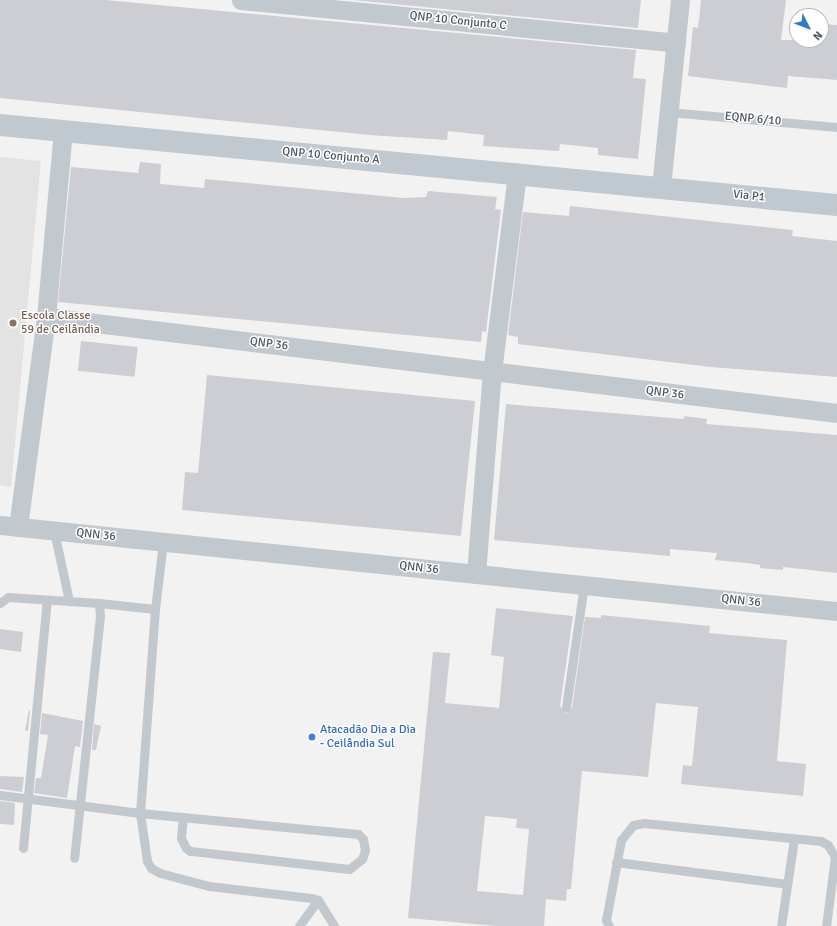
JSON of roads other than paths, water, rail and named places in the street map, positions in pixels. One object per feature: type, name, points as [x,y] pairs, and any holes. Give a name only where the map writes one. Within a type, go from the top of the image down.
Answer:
[{"type":"street","name":"QNP 10 Conjunto C","points":[[241,0],[676,43]]},
{"type":"street","points":[[661,187],[680,0]]},
{"type":"street","name":"QNP 10 Conjunto A","points":[[0,125],[661,187]]},
{"type":"street","points":[[9,526],[46,317],[63,131]]},
{"type":"street","points":[[476,574],[492,372],[517,173]]},
{"type":"street","name":"Via P1","points":[[661,187],[837,205]]},
{"type":"street","name":"QNP 36","points":[[46,317],[837,413]]},
{"type":"street","name":"QNN 36","points":[[9,526],[837,611]]},
{"type":"lane","name":"EQNP 6/10","points":[[669,112],[837,127]]},
{"type":"lane","points":[[54,531],[69,601]]},
{"type":"lane","points":[[163,542],[155,609],[140,813],[147,862],[151,868],[160,874],[209,886],[318,900]]},
{"type":"lane","points":[[566,707],[584,585]]},
{"type":"lane","points":[[0,604],[8,597],[99,603],[155,609]]},
{"type":"lane","points":[[23,848],[47,600]]},
{"type":"lane","points":[[74,858],[100,616],[99,603]]},
{"type":"lane","points":[[0,795],[140,813],[183,817],[358,834],[363,839],[365,850],[362,859],[349,869],[190,851],[186,848],[181,838],[183,817]]},
{"type":"lane","points":[[609,926],[606,920],[620,840],[633,825],[644,823],[820,841],[834,851],[835,857],[826,926]]},
{"type":"lane","points":[[781,926],[794,839]]},
{"type":"lane","points":[[616,862],[787,884]]},
{"type":"lane","points":[[299,926],[318,900]]},
{"type":"lane","points":[[318,900],[334,926]]},
{"type":"place","name":"Escola Classe 59 de Ceilândia","points":[[13,323]]},
{"type":"place","name":"Atacadão Dia a Dia - Ceilândia Sul","points":[[312,737]]}]
